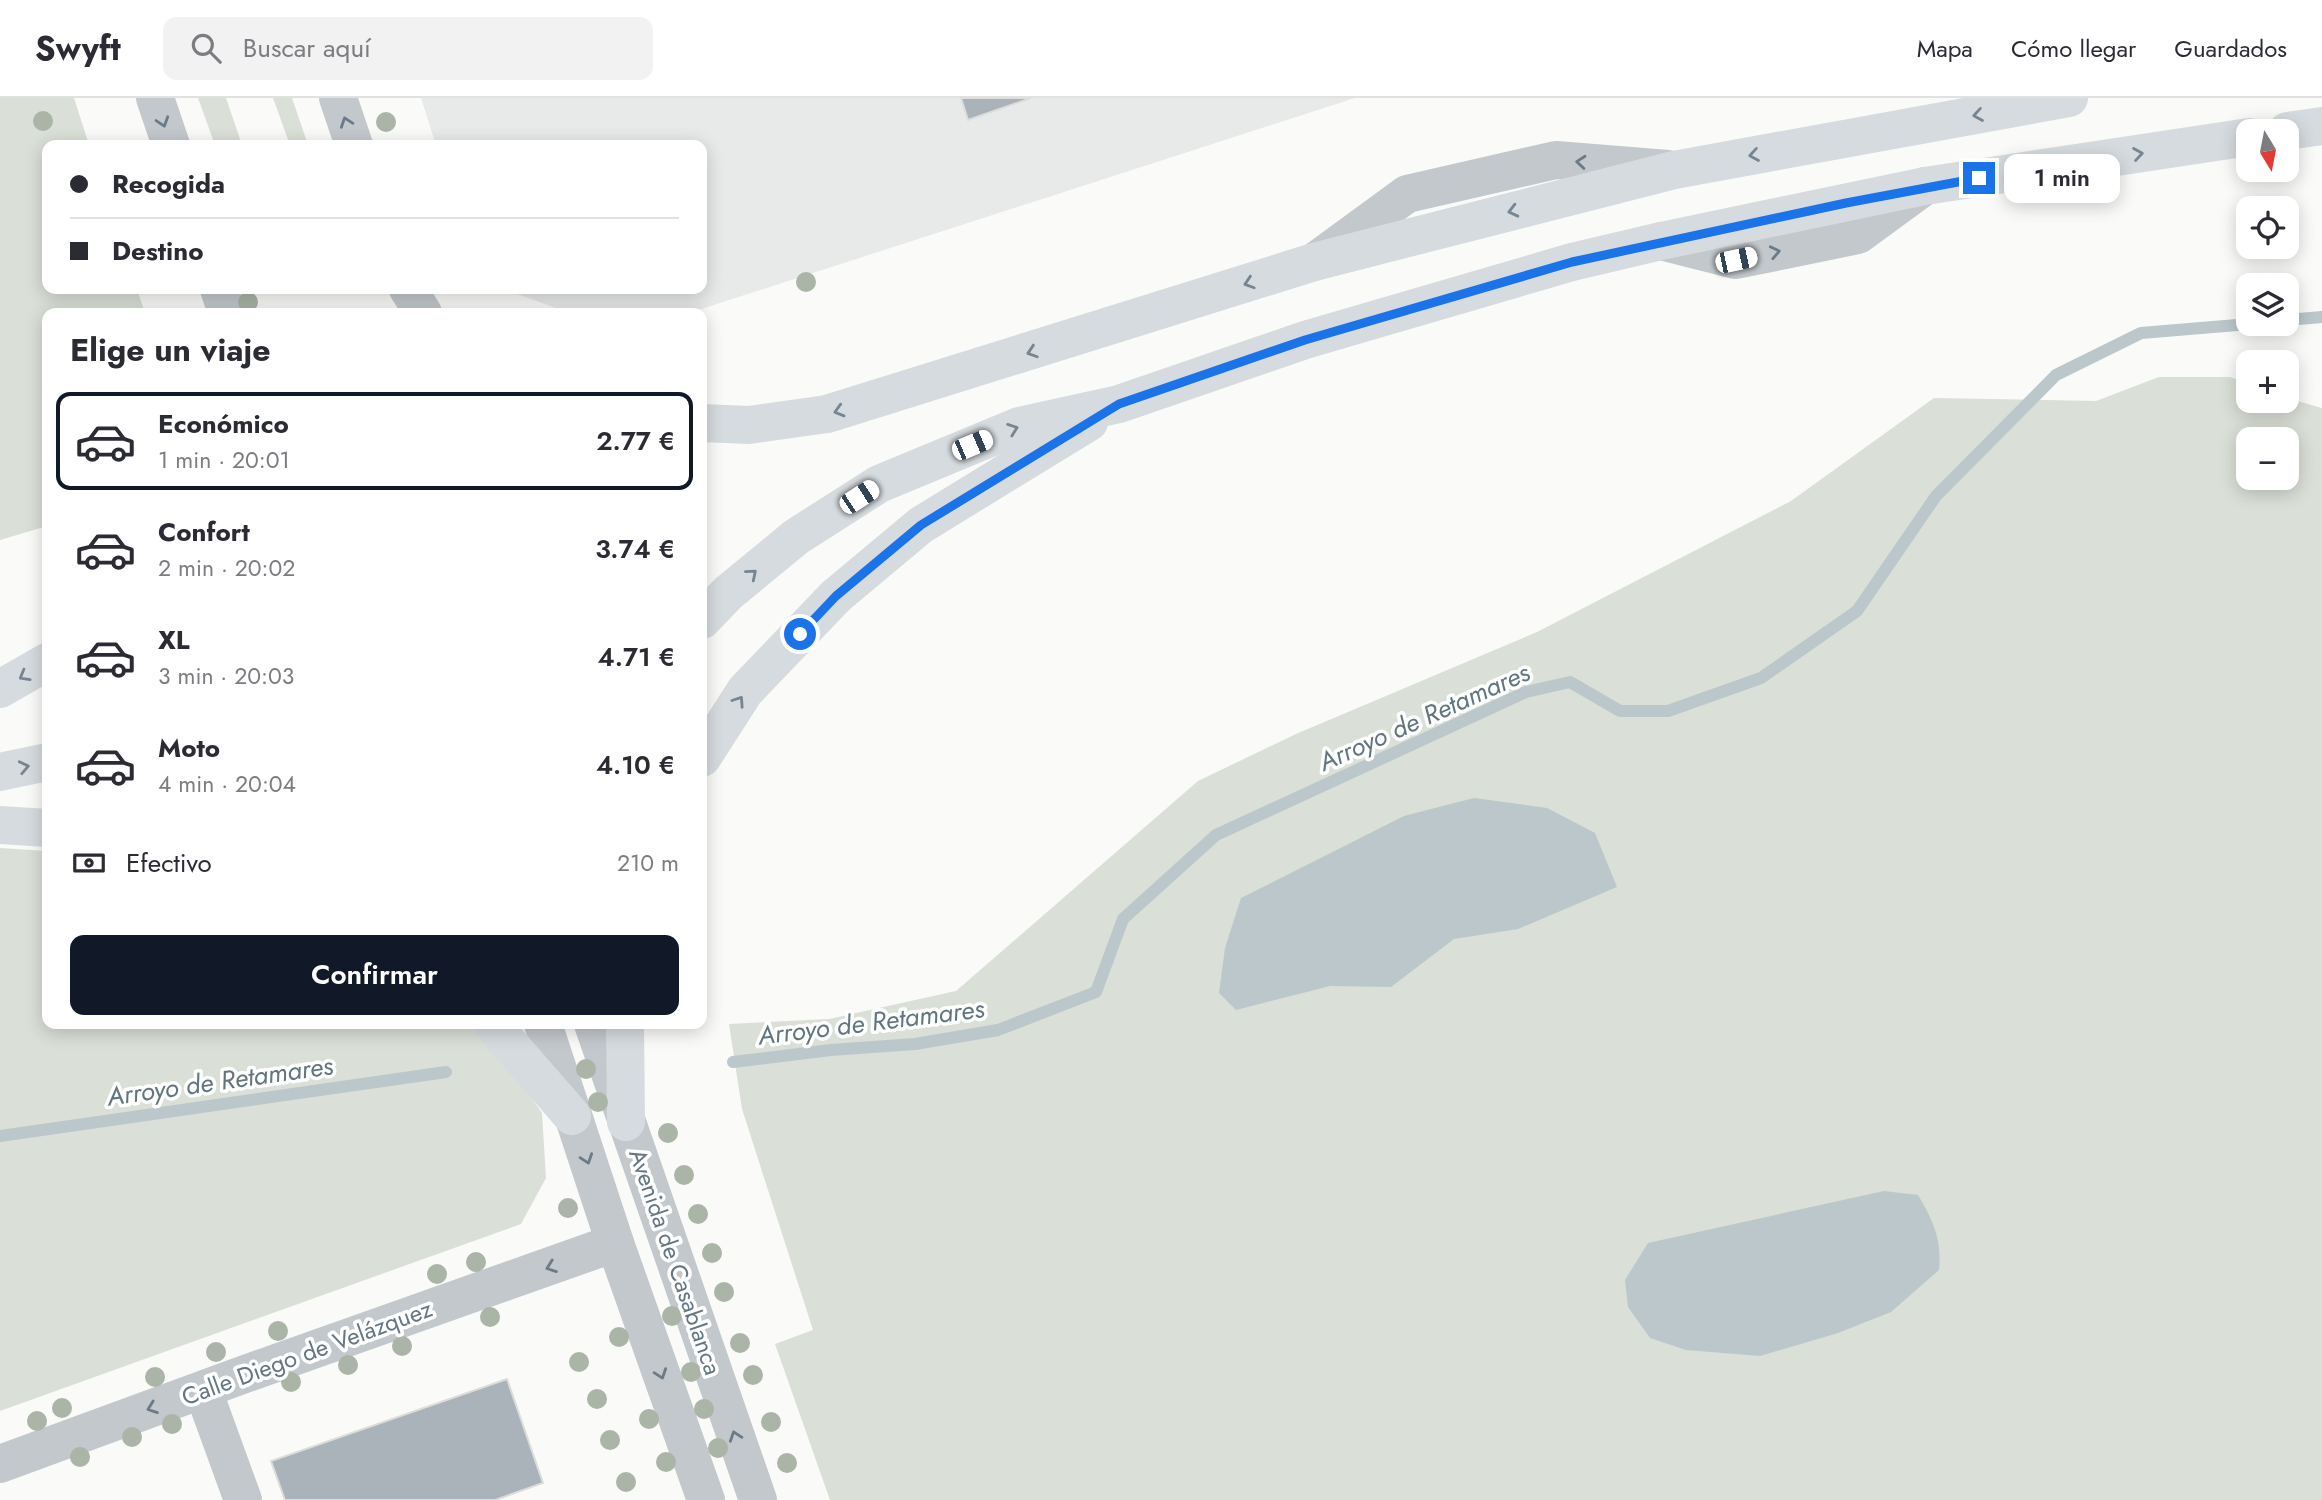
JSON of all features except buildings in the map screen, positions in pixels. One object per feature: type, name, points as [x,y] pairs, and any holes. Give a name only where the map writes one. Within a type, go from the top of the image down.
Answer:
[{"type":"highway","points":[[707,423],[749,425],[827,414],[1314,262],[1674,170],[2069,98]]},
{"type":"highway","points":[[2300,129],[2322,126]]},
{"type":"highway","points":[[707,615],[728,593],[796,537],[879,484],[1019,426],[1119,404],[1305,340],[1572,262],[1661,241],[1925,186],[2236,139]]},
{"type":"highway","points":[[707,750],[746,691],[836,596],[921,525],[1119,404]]},
{"type":"highway","points":[[0,689],[42,665]]},
{"type":"highway","points":[[0,772],[42,763]]},
{"type":"highway","points":[[0,825],[42,828]]},
{"type":"highway","points":[[496,1029],[572,1116]]},
{"type":"highway","points":[[625,1029],[626,1122]]},
{"type":"street","points":[[155,98],[169,140]]},
{"type":"street","points":[[338,98],[352,140]]},
{"type":"street","name":"Avenida de Casablanca","points":[[545,1029],[615,1243],[706,1500]]},
{"type":"street","name":"Avenida de Casablanca","points":[[595,1029],[758,1500]]},
{"type":"street","name":"Calle Diego de Velázquez","points":[[0,1464],[615,1243]]},
{"type":"street","points":[[202,1390],[243,1500]]},
{"type":"shaded area","points":[[0,98],[74,98],[87,140],[42,140],[42,294],[139,294],[143,308],[42,308],[42,527],[0,540]]},
{"type":"shaded area","points":[[198,98],[226,98],[240,140],[213,140]]},
{"type":"shaded area","points":[[273,98],[292,98],[306,140],[288,140]]},
{"type":"shaded area","points":[[421,98],[1355,98],[704,308],[556,308],[517,294],[707,294],[707,140],[434,140]]},
{"type":"shaded area","points":[[2159,377],[2230,377],[2236,379],[2236,413],[2299,413],[2299,401],[2322,408],[2322,1500],[830,1500],[775,1344],[813,1330],[742,1109],[729,1024],[829,1019],[956,991],[1198,781],[1296,734],[1537,632],[1791,501],[1934,398],[2096,401]]},
{"type":"shaded area","points":[[1474,798],[1547,808],[1595,833],[1617,887],[1518,929],[1454,939],[1391,987],[1330,986],[1236,1010],[1219,993],[1225,948],[1241,898],[1404,816]]},
{"type":"shaded area","points":[[0,848],[42,851],[42,1029],[473,1029],[504,1058],[542,1113],[546,1178],[521,1224],[0,1411]]},
{"type":"shaded area","points":[[1884,1191],[1918,1195],[1932,1222],[1940,1259],[1939,1270],[1891,1312],[1838,1333],[1760,1356],[1686,1350],[1650,1338],[1628,1307],[1625,1280],[1648,1243]]},
{"type":"waterway","name":"Arroyo de Retamares","points":[[2299,319],[2322,317]]},
{"type":"waterway","name":"Arroyo de Retamares","points":[[733,1062],[831,1050],[915,1044],[998,1030],[1096,992],[1123,919],[1216,835],[1526,692],[1570,682],[1620,711],[1668,711],[1761,678],[1857,611],[1936,496],[2056,375],[2141,333],[2236,325]]},
{"type":"waterway","name":"Arroyo de Retamares","points":[[0,1136],[446,1072]]},
{"type":"route","points":[[800,634],[836,596],[921,525],[1119,404],[1305,340],[1572,262],[1925,186],[1979,178]]}]
